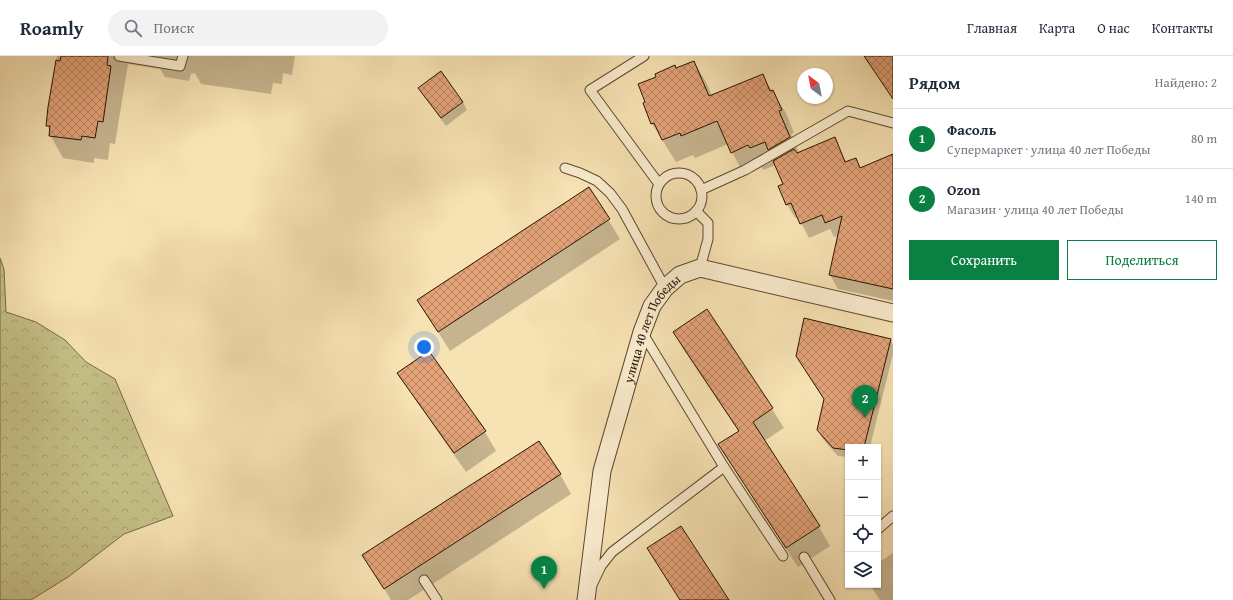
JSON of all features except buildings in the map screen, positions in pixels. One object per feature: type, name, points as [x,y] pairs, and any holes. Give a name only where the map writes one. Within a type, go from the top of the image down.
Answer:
[{"type":"street","name":"улица 40 лет Победы","points":[[587,599],[602,471],[642,332],[652,306],[665,288],[680,275],[700,268],[893,313]]},
{"type":"lane","points":[[118,56],[180,66],[183,56]]},
{"type":"lane","points":[[644,56],[590,90],[659,184]]},
{"type":"lane","points":[[701,190],[745,170],[848,111],[893,123]]},
{"type":"lane","points":[[565,168],[597,181],[610,193],[622,209],[665,288]]},
{"type":"lane","points":[[678,173],[686,174],[697,183],[701,190],[702,197],[700,205],[690,216],[683,219],[668,217],[662,213],[656,199],[656,192],[659,184],[671,175],[678,173]]},
{"type":"lane","points":[[696,211],[708,224],[708,239],[700,268]]},
{"type":"lane","points":[[642,332],[724,466],[783,556]]},
{"type":"lane","points":[[587,599],[601,566],[612,552],[724,466]]},
{"type":"lane","points":[[881,526],[893,516]]},
{"type":"lane","points":[[804,557],[830,600]]},
{"type":"lane","points":[[424,580],[437,600]]},
{"type":"green space","points":[[0,258],[4,269],[6,312],[36,322],[65,340],[86,362],[115,379],[173,516],[124,534],[68,577],[31,600],[0,600]]},
{"type":"place","name":"Ozon","points":[[865,418]]},
{"type":"place","name":"Фасоль","points":[[544,589]]}]
